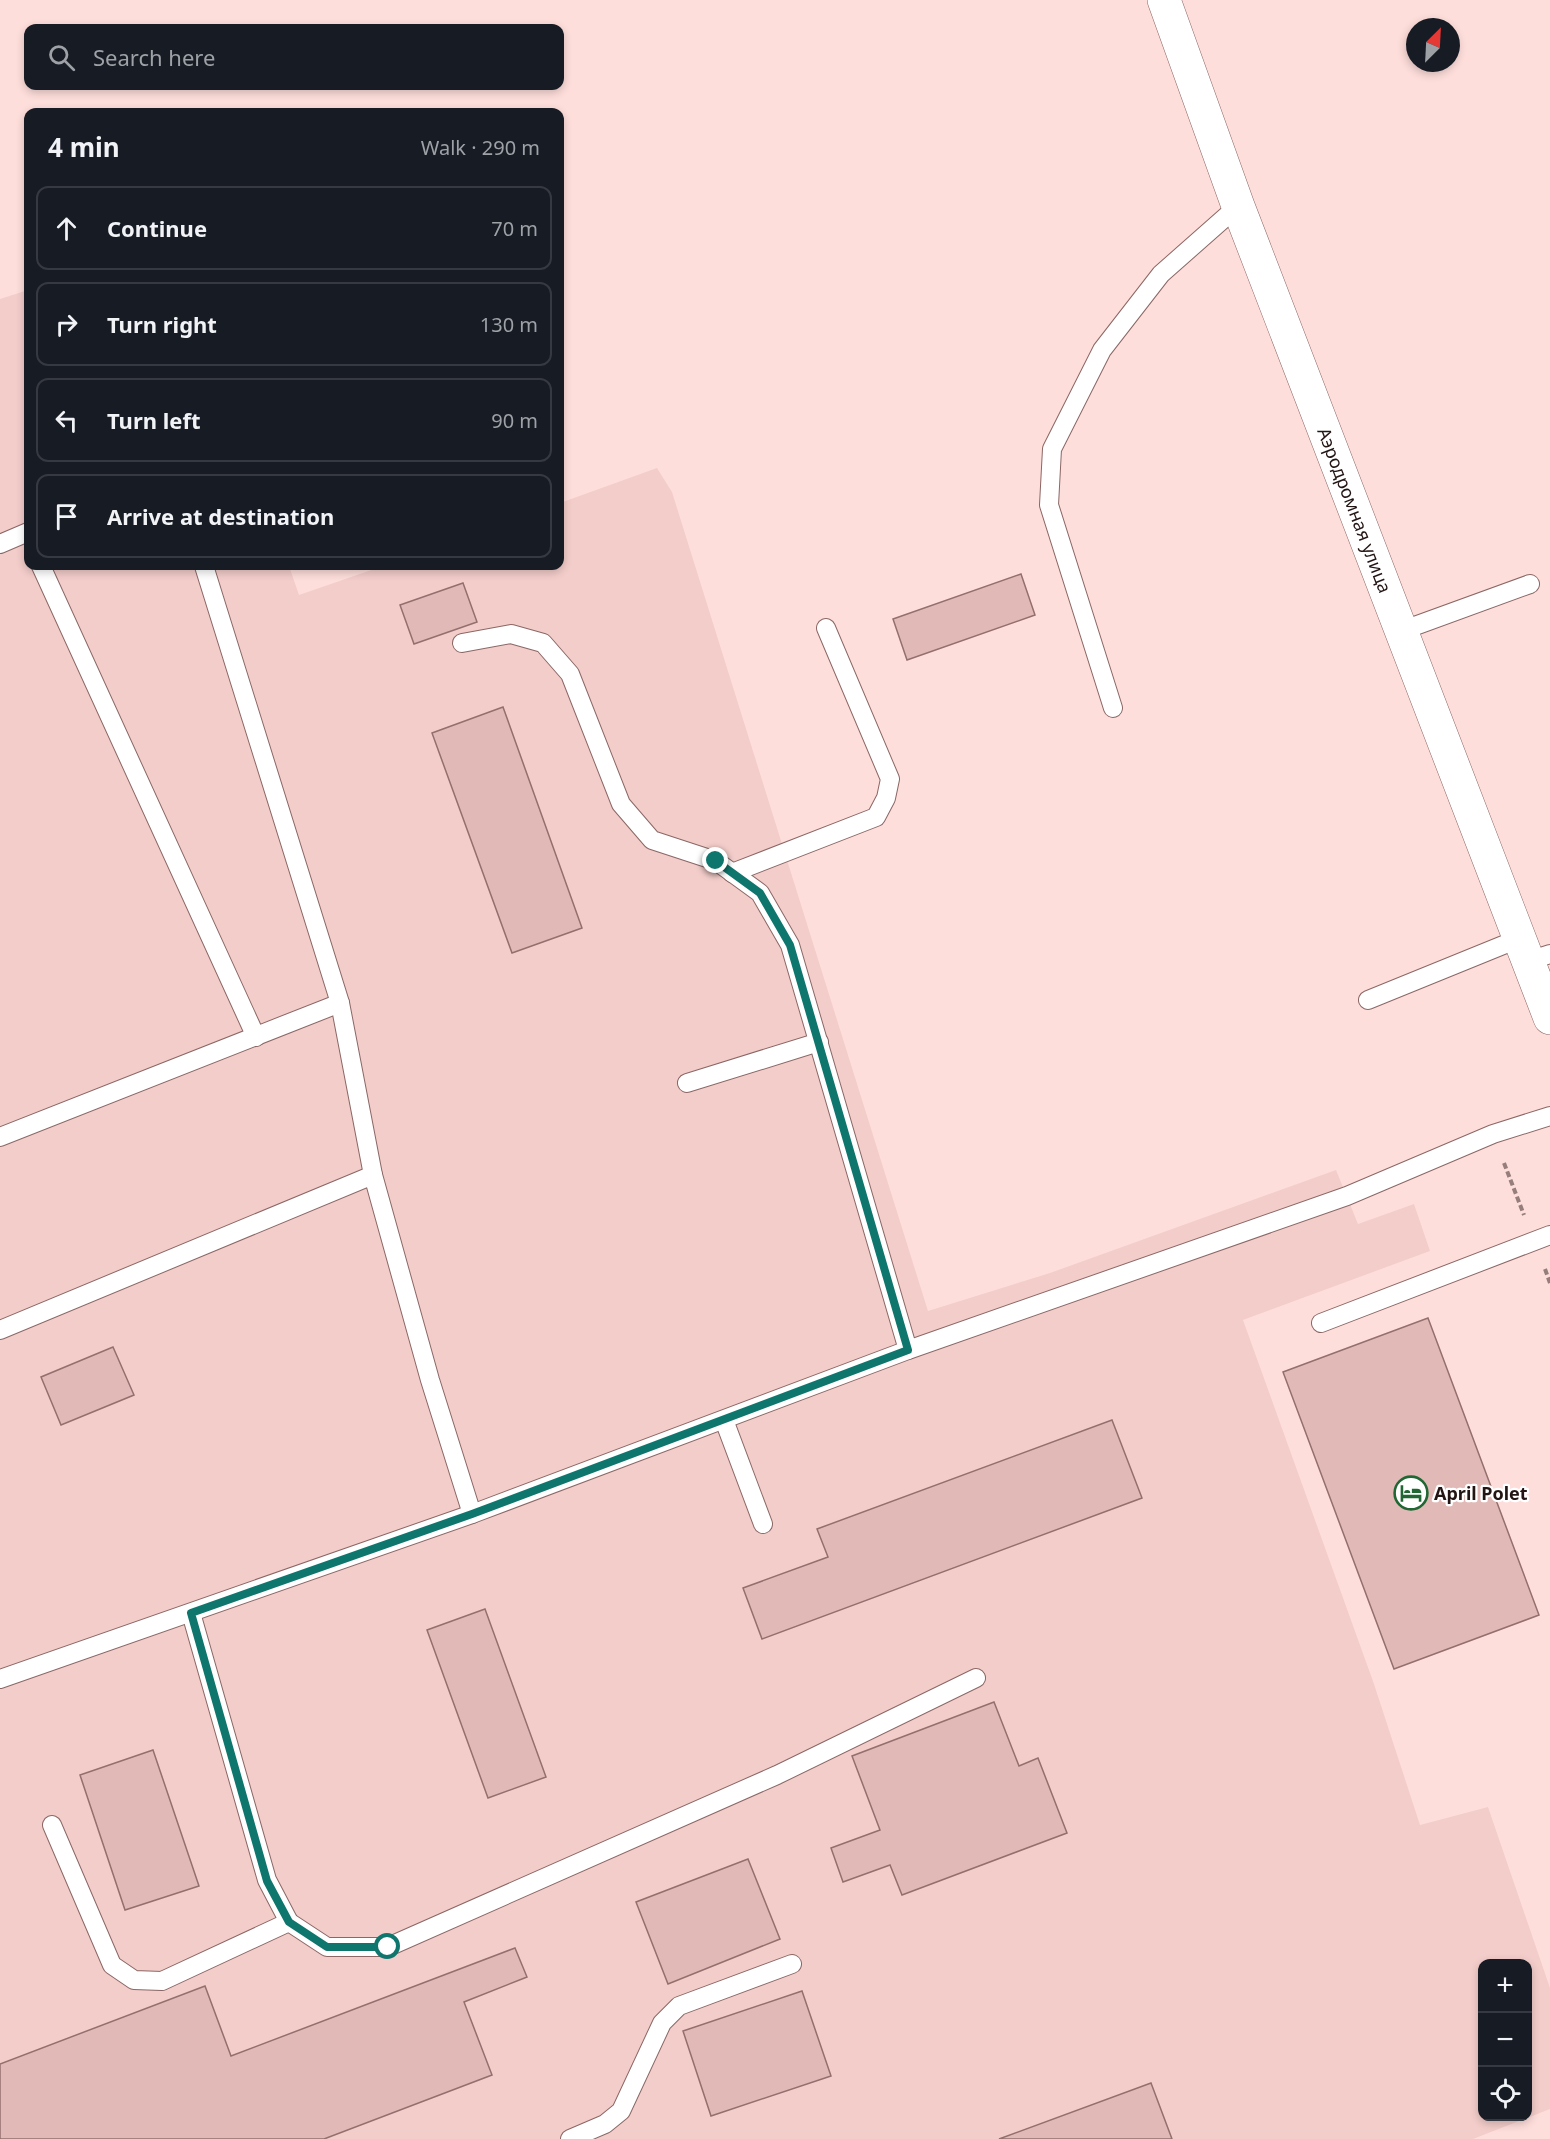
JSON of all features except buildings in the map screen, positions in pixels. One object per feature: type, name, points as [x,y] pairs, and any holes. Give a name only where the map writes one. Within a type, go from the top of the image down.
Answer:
[{"type":"street","name":"Аэродромная улица","points":[[1164,0],[1238,206],[1401,631],[1532,951],[1550,1018]]},
{"type":"lane","points":[[1113,708],[1049,505],[1052,449],[1102,350],[1161,274],[1238,206]]},
{"type":"lane","points":[[0,544],[24,536]]},
{"type":"lane","points":[[43,570],[256,1037]]},
{"type":"lane","points":[[205,570],[340,1004],[373,1175],[430,1380],[472,1514]]},
{"type":"lane","points":[[1401,631],[1530,584]]},
{"type":"lane","points":[[732,873],[876,817],[886,798],[890,779],[826,628]]},
{"type":"lane","points":[[462,643],[511,634],[543,643],[570,674],[621,804],[652,840],[716,861],[760,893],[790,945],[908,1350]]},
{"type":"lane","points":[[1368,1000],[1532,951]]},
{"type":"lane","points":[[0,1137],[340,1004]]},
{"type":"lane","points":[[687,1083],[819,1042]]},
{"type":"lane","points":[[0,1679],[472,1514],[908,1350],[1347,1196],[1493,1134],[1550,1116]]},
{"type":"lane","points":[[0,1330],[373,1175]]},
{"type":"lane","points":[[1321,1323],[1542,1238]]},
{"type":"lane","points":[[724,1420],[763,1524]]},
{"type":"lane","points":[[191,1613],[267,1881],[289,1922],[327,1947],[388,1947],[777,1775],[976,1678]]},
{"type":"lane","points":[[52,1826],[112,1965],[134,1980],[162,1981],[289,1922]]},
{"type":"lane","points":[[570,2139],[605,2124],[621,2111],[662,2023],[679,2006],[792,1964]]},
{"type":"path","points":[[1493,1134],[1542,1238],[1550,1283]]},
{"type":"shaded area","points":[[24,291],[24,570],[290,570],[299,595],[371,570],[564,570],[564,502],[657,468],[672,492],[928,1311],[1050,1273],[1336,1170],[1358,1224],[1414,1204],[1430,1251],[1243,1320],[1374,1684],[1420,1825],[1488,1807],[1550,1988],[1550,2109],[1532,2116],[1532,1959],[1478,1959],[1478,2121],[1519,2121],[1473,2139],[0,2139],[0,299]]},
{"type":"place","name":"April Polet","points":[[1411,1493]]},
{"type":"route","points":[[388,1947],[327,1947],[289,1922],[267,1881],[191,1613],[472,1514],[908,1350],[790,945],[760,893],[716,861]]}]
